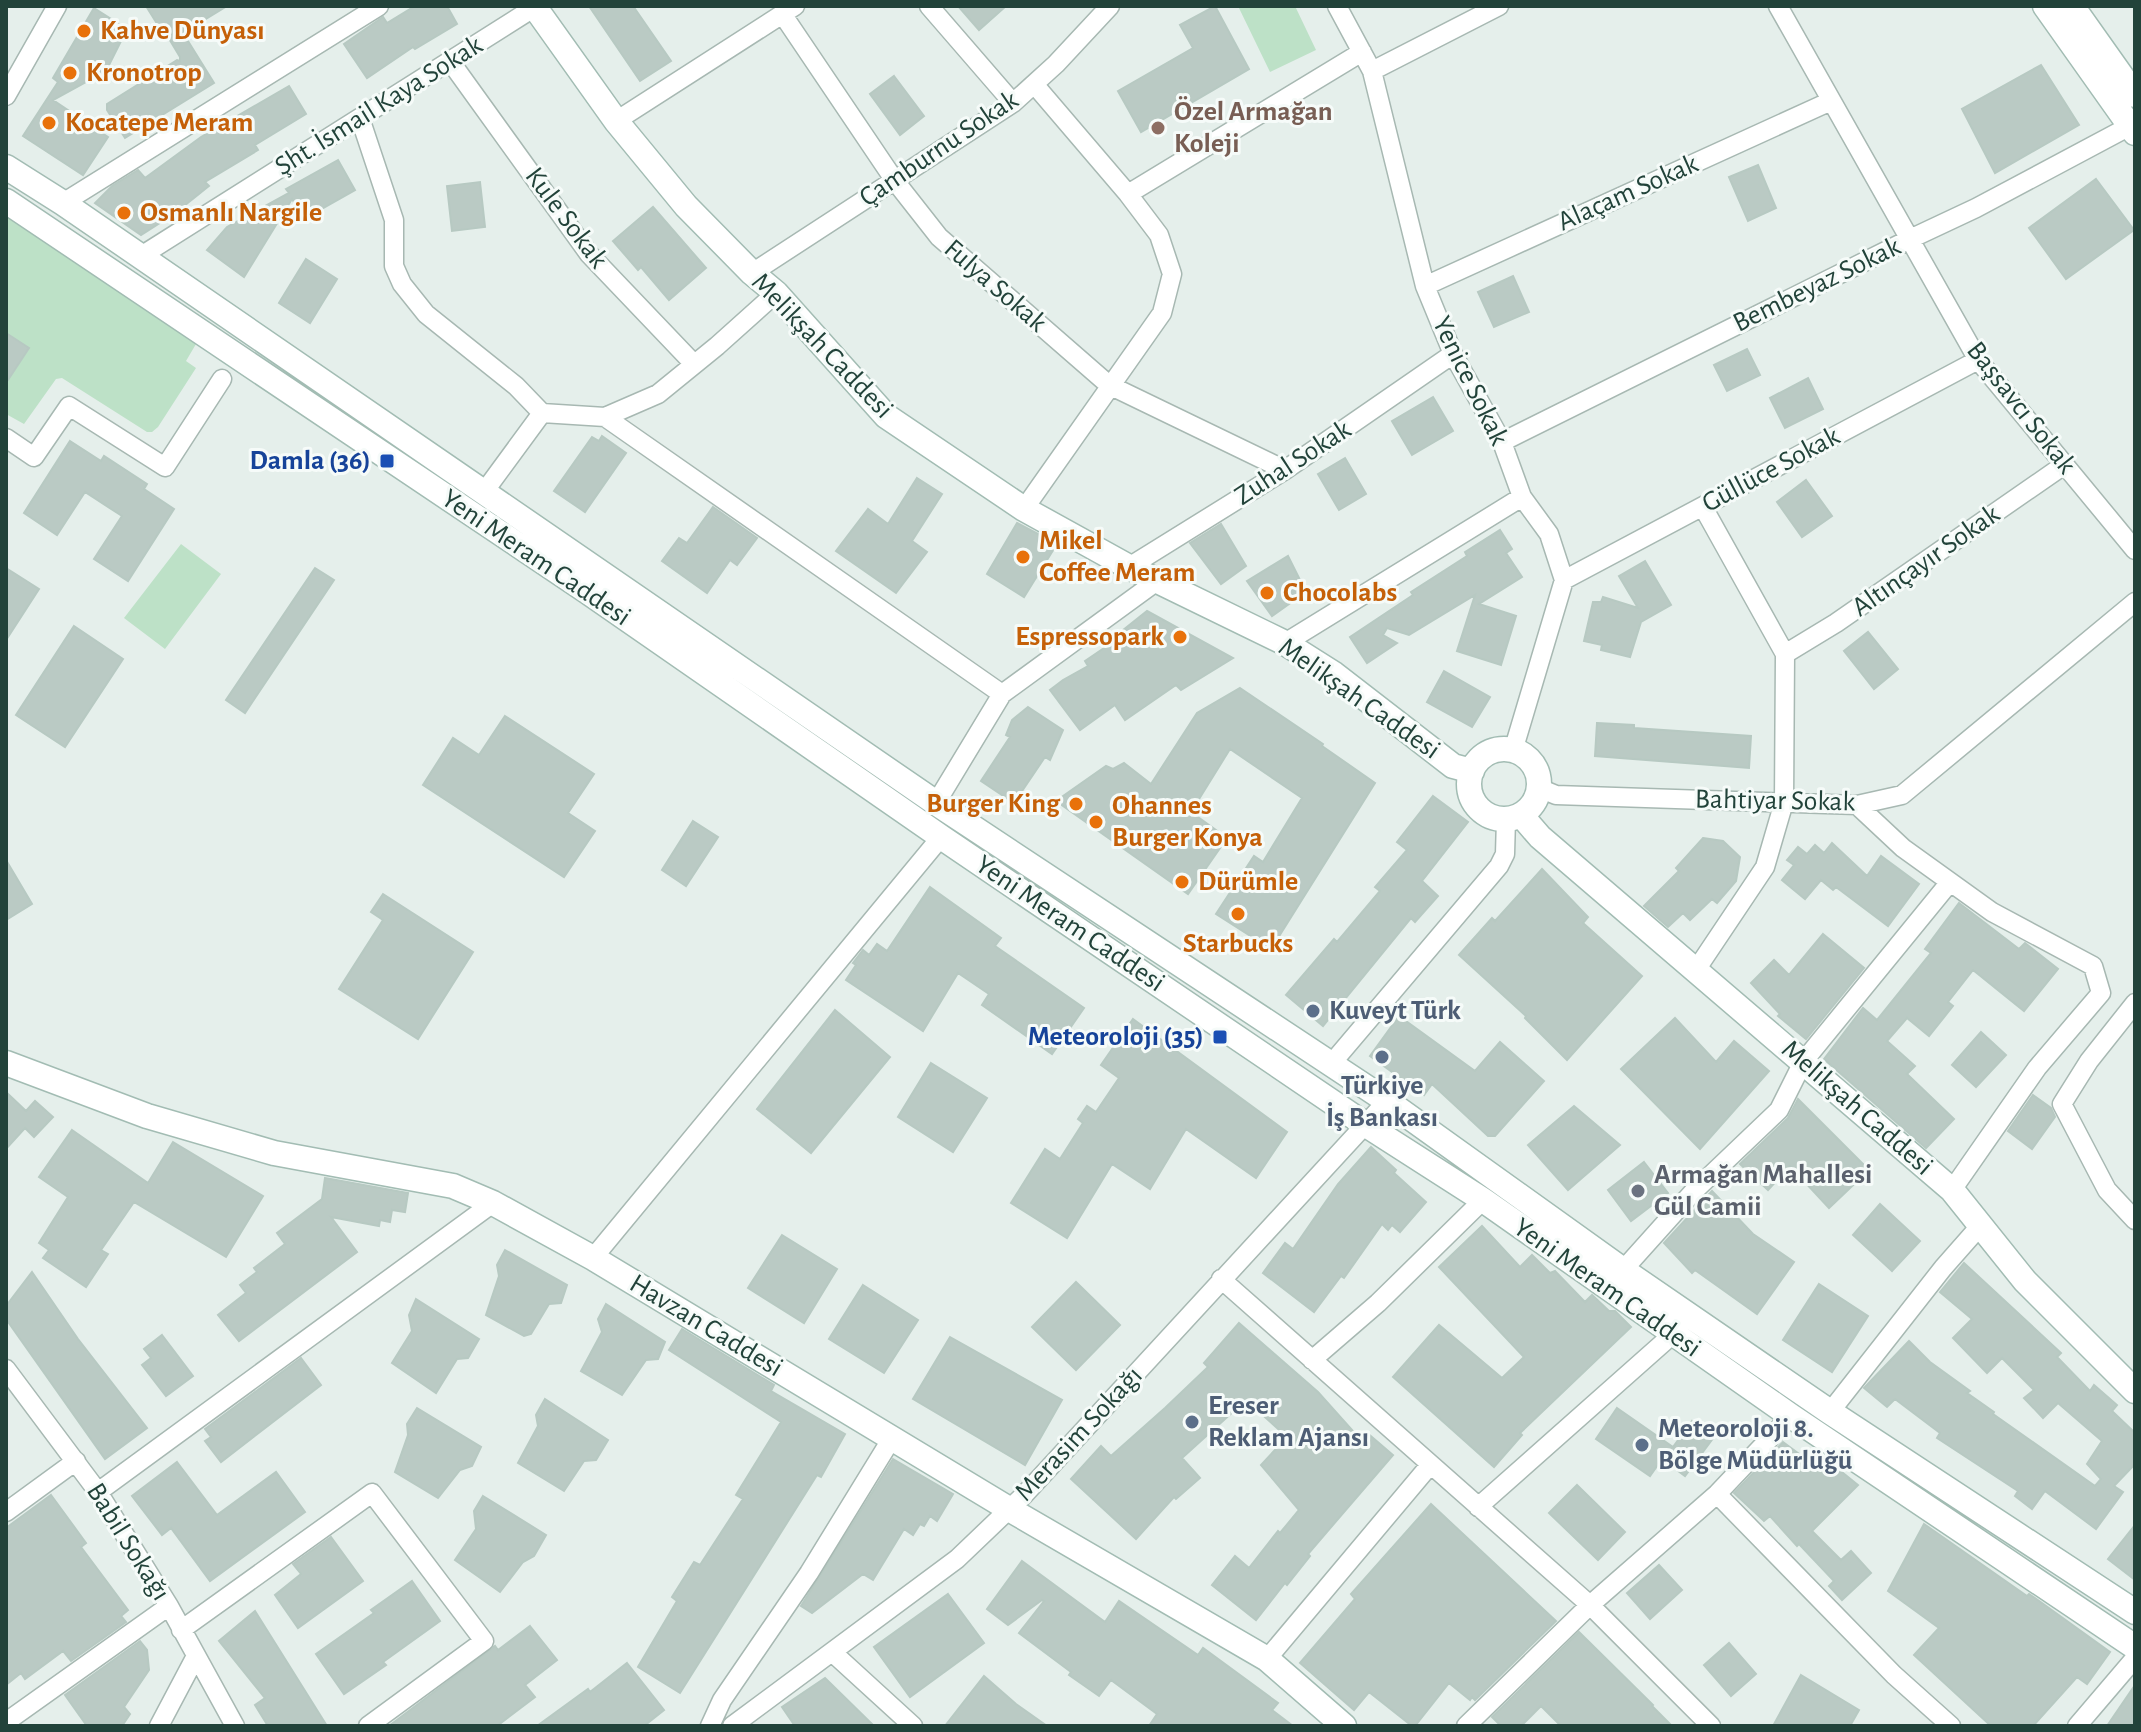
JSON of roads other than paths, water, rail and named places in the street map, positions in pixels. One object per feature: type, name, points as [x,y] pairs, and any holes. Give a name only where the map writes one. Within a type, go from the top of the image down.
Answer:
[{"type":"main road","name":"Melikşah Caddesi","points":[[534,6],[616,121],[686,206],[776,293],[886,416],[1024,509],[1129,567],[1285,643],[1334,674],[1453,766],[1472,771]]},
{"type":"main road","points":[[2045,6],[2133,129]]},
{"type":"main road","points":[[2072,6],[2135,95]]},
{"type":"main road","name":"Yeni Meram Caddesi","points":[[6,167],[141,256],[936,803],[1332,1063],[1623,1270],[1830,1412],[2135,1612]]},
{"type":"main road","name":"Yeni Meram Caddesi","points":[[6,201],[575,583],[941,837],[1366,1125],[1483,1200],[1672,1335],[2135,1647]]},
{"type":"main road","name":"Melikşah Caddesi","points":[[1513,751],[1496,751],[1486,755],[1472,771],[1471,794],[1476,804],[1495,818],[1514,817],[1540,837],[1952,1190],[2025,1281],[2135,1391]]},
{"type":"main road","points":[[1513,751],[1527,758],[1534,766],[1539,788],[1530,808],[1514,817]]},
{"type":"main road","name":"Havzan Caddesi","points":[[6,1063],[147,1116],[274,1153],[453,1186],[493,1203],[593,1258],[1009,1509],[1267,1659],[1344,1726]]},
{"type":"street","points":[[6,96],[57,6]]},
{"type":"street","points":[[63,203],[379,6]]},
{"type":"street","name":"Şht. İsmail Kaya Sokak","points":[[141,256],[534,6]]},
{"type":"street","points":[[929,6],[1013,103]]},
{"type":"street","name":"Çamburnu Sokak","points":[[752,273],[1013,103],[1110,6]]},
{"type":"street","name":"Yenice Sokak","points":[[1337,6],[1372,71],[1425,286],[1453,354],[1502,442],[1522,497],[1549,534],[1564,580]]},
{"type":"street","points":[[1372,71],[1499,6]]},
{"type":"street","name":"Başsavcı Sokak","points":[[1778,6],[1978,360],[2135,550]]},
{"type":"street","points":[[616,121],[789,10]]},
{"type":"street","name":"Fulya Sokak","points":[[789,10],[895,181],[939,237],[1109,385],[1285,470]]},
{"type":"street","points":[[1128,194],[1362,52]]},
{"type":"street","name":"Kule Sokak","points":[[450,61],[589,254],[694,364]]},
{"type":"street","points":[[1024,509],[1162,313],[1172,274],[1159,235],[1034,84]]},
{"type":"street","name":"Alaçam Sokak","points":[[1425,286],[1831,101]]},
{"type":"street","points":[[360,118],[394,220],[394,266],[402,284],[426,314],[516,386],[542,413],[605,417],[658,394],[776,293]]},
{"type":"street","name":"Bembeyaz Sokak","points":[[1502,442],[2133,129]]},
{"type":"street","name":"Zuhal Sokak","points":[[1129,567],[1285,470],[1453,354]]},
{"type":"street","name":"Güllüce Sokak","points":[[1564,580],[1978,360]]},
{"type":"street","points":[[6,438],[34,457],[69,406],[165,467],[222,379]]},
{"type":"street","points":[[484,492],[542,413]]},
{"type":"street","points":[[605,417],[1002,694]]},
{"type":"street","name":"Altınçayır Sokak","points":[[1785,654],[1836,623],[2064,465]]},
{"type":"street","points":[[1285,643],[1522,497]]},
{"type":"street","points":[[1696,970],[1765,867],[1784,802],[1785,654],[1703,507]]},
{"type":"street","points":[[1513,751],[1564,580]]},
{"type":"street","points":[[936,803],[1002,694],[1157,581]]},
{"type":"street","name":"Bahtiyar Sokak","points":[[1539,788],[1556,795],[1857,805],[1902,795],[2135,602]]},
{"type":"street","points":[[1857,805],[1903,848],[1992,912],[2093,966],[2101,993],[2037,1068],[1952,1190]]},
{"type":"street","points":[[1332,1063],[1499,866],[1514,817]]},
{"type":"street","points":[[593,1258],[941,837]]},
{"type":"street","points":[[1623,1270],[1693,1192],[1779,1110],[1803,1062],[1950,882]]},
{"type":"street","points":[[2135,1003],[2089,1061],[2062,1104],[2107,1190],[2135,1220]]},
{"type":"street","name":"Merasim Sokağı","points":[[732,1726],[957,1559],[1009,1509],[1387,1101]]},
{"type":"street","points":[[1312,1360],[1378,1303],[1483,1200]]},
{"type":"street","points":[[98,1492],[493,1203]]},
{"type":"street","points":[[1830,1412],[1943,1268],[1980,1226]]},
{"type":"street","points":[[1221,1279],[1590,1605],[1711,1726]]},
{"type":"street","points":[[1478,1507],[1672,1335]]},
{"type":"street","name":"Babil Sokağı","points":[[6,1369],[98,1492],[169,1606],[235,1726]]},
{"type":"street","points":[[1466,1726],[1590,1605],[1717,1494],[1791,1416]]},
{"type":"street","points":[[710,1726],[722,1700],[809,1573],[892,1438]]},
{"type":"street","points":[[6,1512],[76,1461]]},
{"type":"street","points":[[1267,1659],[1430,1465]]},
{"type":"street","points":[[181,1630],[372,1493],[484,1641],[368,1726]]},
{"type":"street","points":[[1717,1494],[1894,1675],[1951,1726]]},
{"type":"street","points":[[6,1722],[169,1606]]},
{"type":"street","points":[[832,1652],[913,1726]]},
{"type":"street","points":[[159,1726],[196,1656]]},
{"type":"street","points":[[2077,1726],[2135,1658]]},
{"type":"place","name":"Kahve Dünyası","points":[[84,31]]},
{"type":"place","name":"Kronotrop","points":[[70,73]]},
{"type":"place","name":"Kocatepe Meram","points":[[49,123]]},
{"type":"place","name":"Özel Armağan Koleji","points":[[1158,128]]},
{"type":"place","name":"Osmanlı Nargile","points":[[124,213]]},
{"type":"place","name":"Damla (36)","points":[[387,461]]},
{"type":"place","name":"Mikel Coffee Meram","points":[[1023,557]]},
{"type":"place","name":"Chocolabs","points":[[1267,593]]},
{"type":"place","name":"Espressopark","points":[[1180,637]]},
{"type":"place","name":"Burger King","points":[[1076,804]]},
{"type":"place","name":"Ohannes Burger Konya","points":[[1096,822]]},
{"type":"place","name":"Dürümle","points":[[1182,882]]},
{"type":"place","name":"Starbucks","points":[[1238,914]]},
{"type":"place","name":"Kuveyt Türk","points":[[1313,1011]]},
{"type":"place","name":"Meteoroloji (35)","points":[[1220,1037]]},
{"type":"place","name":"Türkiye İş Bankası","points":[[1382,1057]]},
{"type":"place","name":"Armağan Mahallesi Gül Camii","points":[[1638,1191]]},
{"type":"place","name":"Ereser Reklam Ajansı","points":[[1192,1422]]},
{"type":"place","name":"Meteoroloji 8. Bölge Müdürlüğü","points":[[1642,1445]]}]
